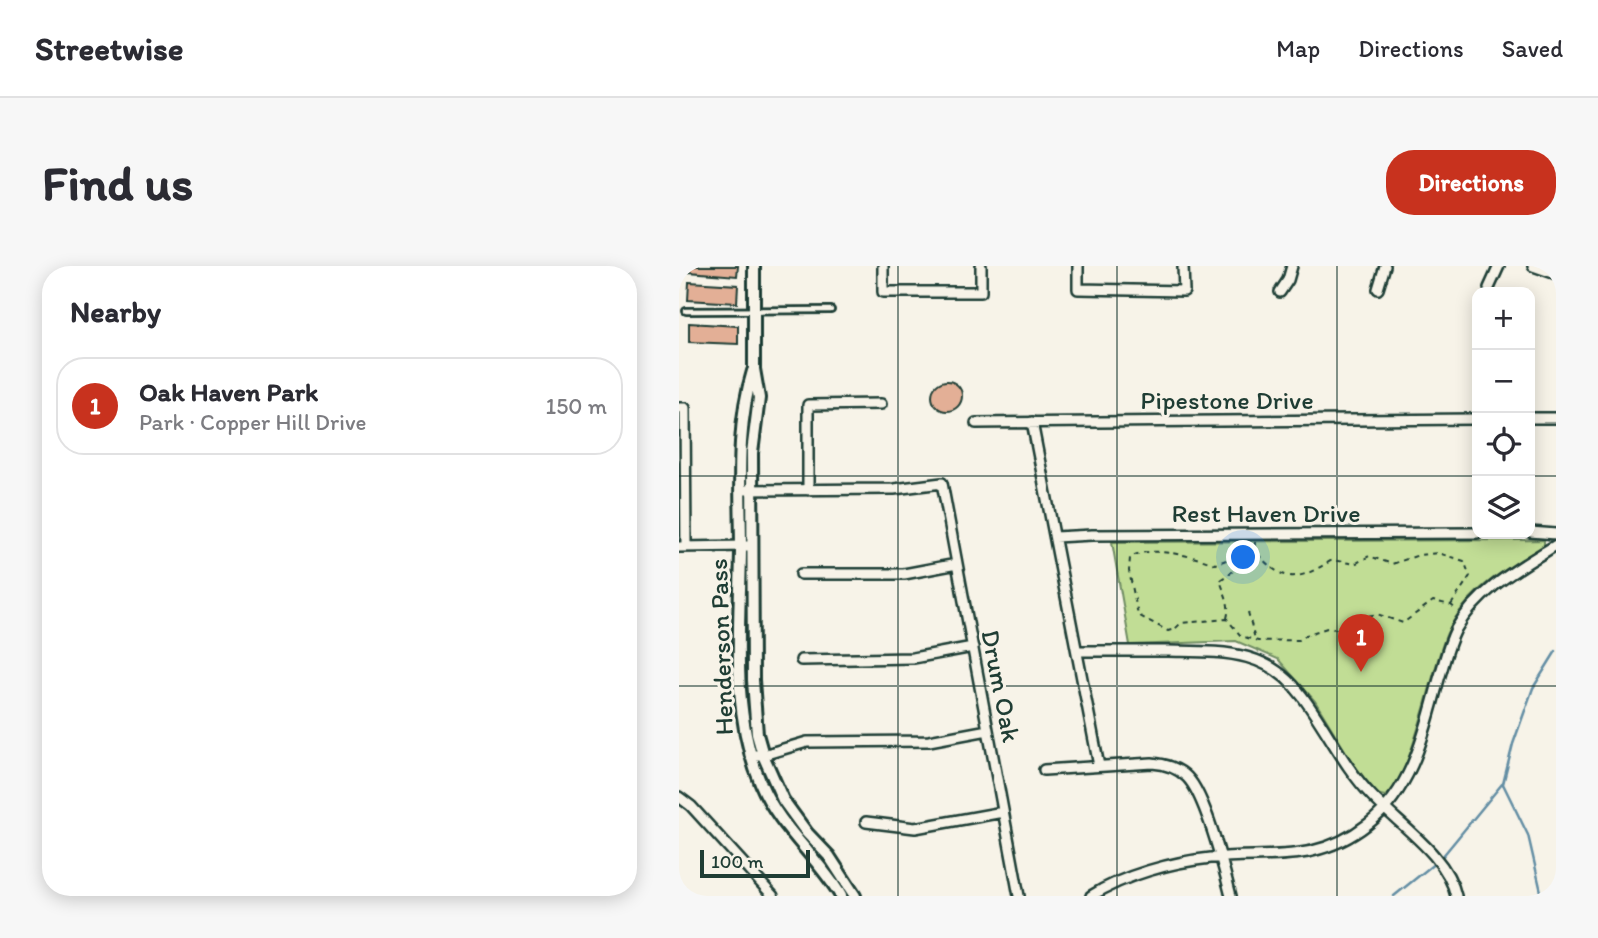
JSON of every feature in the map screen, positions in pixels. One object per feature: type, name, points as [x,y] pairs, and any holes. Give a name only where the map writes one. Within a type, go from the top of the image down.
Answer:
[{"type":"street","name":"Henderson Pass","points":[[754,266],[754,369],[759,398],[752,490],[753,680],[757,734],[762,755],[782,800],[835,864],[855,896]]},
{"type":"street","points":[[883,266],[883,292],[981,292],[981,266]]},
{"type":"street","points":[[1078,266],[1078,289],[1184,290],[1183,266]]},
{"type":"street","points":[[1280,292],[1291,273],[1291,266]]},
{"type":"street","points":[[1378,289],[1385,266]]},
{"type":"street","points":[[1489,287],[1499,266]]},
{"type":"street","points":[[1533,266],[1556,274]]},
{"type":"street","name":"Henderson Pass","points":[[754,369],[745,396],[740,452],[740,680],[745,736],[750,755],[772,806],[841,896]]},
{"type":"street","points":[[740,490],[808,490],[808,405],[881,404]]},
{"type":"street","points":[[682,408],[683,547],[753,546]]},
{"type":"street","points":[[1535,418],[1556,418]]},
{"type":"street","name":"Pipestone Drive","points":[[977,423],[1472,419]]},
{"type":"street","points":[[1032,422],[1099,766]]},
{"type":"street","name":"Drum Oak","points":[[808,490],[894,489],[942,483],[1019,896]]},
{"type":"street","name":"Rest Haven Drive","points":[[1055,537],[1472,533]]},
{"type":"street","points":[[1535,533],[1556,534]]},
{"type":"street","points":[[1091,896],[1105,887],[1137,875],[1198,860],[1288,856],[1323,848],[1356,833],[1370,822],[1399,789],[1415,760],[1449,647],[1463,619],[1476,601],[1495,585],[1556,545]]},
{"type":"street","points":[[801,574],[904,574],[957,564]]},
{"type":"street","points":[[801,660],[913,658],[972,647]]},
{"type":"street","points":[[1077,651],[1224,652],[1246,656],[1267,665],[1286,678],[1301,694],[1340,757],[1363,787],[1438,859],[1453,882],[1456,896]]},
{"type":"street","points":[[750,755],[762,755],[807,743],[929,741],[988,730]]},
{"type":"street","points":[[1044,770],[1152,763],[1163,764],[1181,772],[1189,779],[1199,796],[1231,896]]},
{"type":"street","points":[[679,797],[691,806],[773,896]]},
{"type":"street","points":[[866,822],[915,828],[1003,812]]},
{"type":"lane","points":[[686,312],[831,310]]},
{"type":"path","points":[[1227,620],[1229,612],[1226,594],[1220,580],[1248,561],[1255,550],[1256,534]]},
{"type":"path","points":[[1227,620],[1181,624],[1171,631],[1142,618],[1138,615],[1133,596],[1130,558],[1134,554],[1162,553],[1200,558],[1215,564],[1255,550]]},
{"type":"path","points":[[1227,620],[1241,636],[1255,640],[1299,640],[1308,634],[1327,628],[1349,626],[1364,617],[1377,614],[1403,623],[1433,601],[1451,605],[1470,576],[1464,561],[1437,553],[1419,555],[1392,564],[1369,556],[1355,564],[1332,560],[1312,572],[1290,577],[1275,572],[1255,550]]},
{"type":"path","points":[[1248,612],[1255,640]]},
{"type":"green space","points":[[1544,540],[1544,545],[1481,588],[1454,620],[1441,649],[1404,770],[1395,787],[1385,796],[1376,794],[1357,770],[1315,701],[1278,659],[1236,641],[1130,645],[1112,542]]},
{"type":"building","points":[[689,266],[738,266],[737,276],[689,272]]},
{"type":"building","points":[[689,282],[738,285],[737,303],[688,300]]},
{"type":"building","points":[[689,323],[738,326],[738,344],[689,342]]},
{"type":"building","points":[[947,381],[953,382],[961,390],[961,402],[953,410],[947,411],[941,410],[933,402],[932,396],[933,390],[941,382]]},
{"type":"waterway","points":[[1542,896],[1528,835],[1503,784],[1513,744],[1533,688],[1556,651]]},
{"type":"waterway","points":[[1442,857],[1502,784]]},
{"type":"waterway","points":[[1394,896],[1435,863]]},
{"type":"place","name":"Oak Haven Park","points":[[1361,672]]}]
